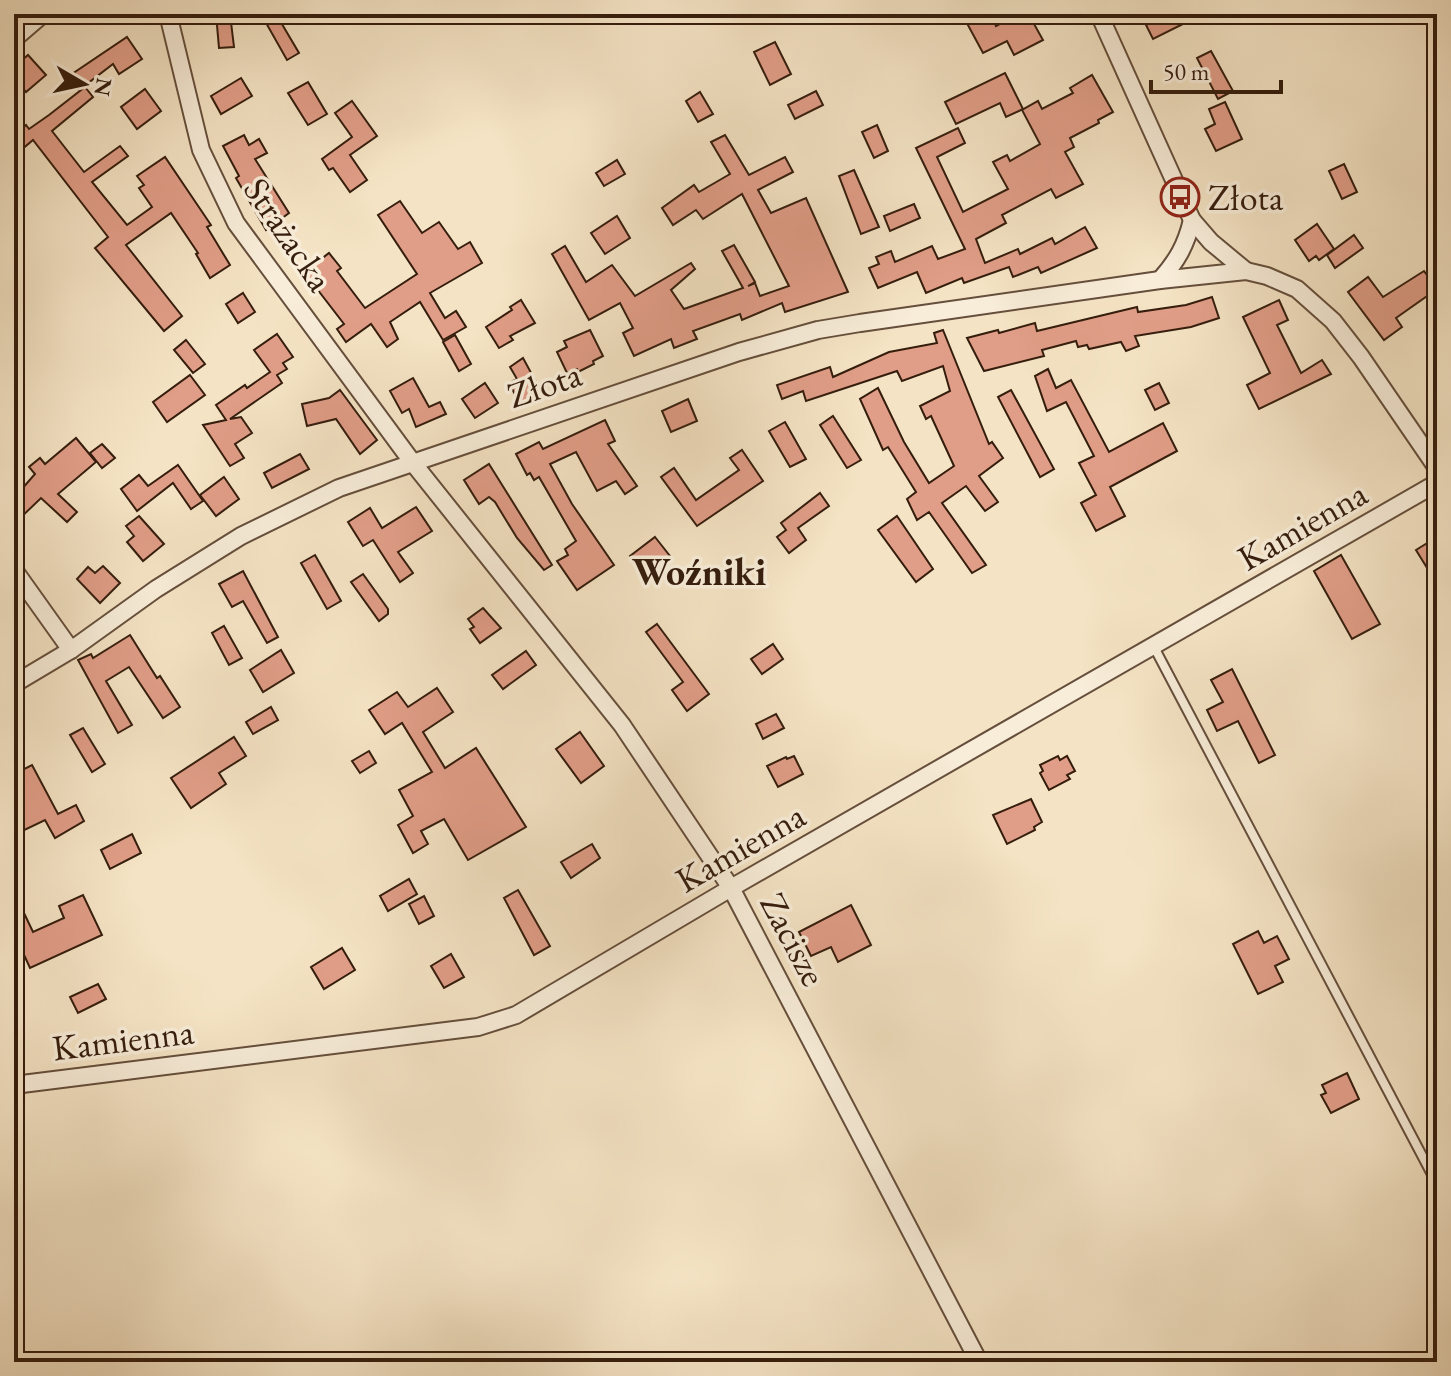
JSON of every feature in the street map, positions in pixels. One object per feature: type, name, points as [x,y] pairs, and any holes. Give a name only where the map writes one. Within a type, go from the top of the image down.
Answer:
[{"type":"street","points":[[14,39],[43,14]]},
{"type":"street","name":"Strażacka","points":[[168,14],[201,150],[229,209],[413,463]]},
{"type":"street","points":[[1099,14],[1192,220],[1211,242],[1246,271]]},
{"type":"street","points":[[1160,280],[1177,261],[1192,220]]},
{"type":"street","name":"Złota","points":[[14,684],[71,650],[156,589],[241,536],[339,488],[739,352],[818,330],[1160,280],[1246,271],[1297,289],[1333,321],[1437,468]]},
{"type":"street","name":"Zacisze","points":[[413,463],[622,725],[731,888],[979,1362]]},
{"type":"street","name":"Kamienna","points":[[14,1085],[478,1027],[516,1015],[731,888],[1437,483]]},
{"type":"street","points":[[14,570],[71,650]]},
{"type":"lane","points":[[1154,647],[1437,1184]]},
{"type":"building","points":[[216,14],[230,14],[234,47],[219,48]]},
{"type":"building","points":[[261,14],[276,14],[299,53],[287,60]]},
{"type":"building","points":[[962,14],[991,14],[996,26],[1018,14],[1052,14],[1034,24],[1043,40],[1014,55],[1007,41],[983,53]]},
{"type":"building","points":[[1168,14],[1203,14],[1153,39],[1146,25]]},
{"type":"building","points":[[127,37],[142,59],[119,74],[113,64],[79,90],[69,76]]},
{"type":"building","points":[[775,42],[791,74],[770,85],[754,52]]},
{"type":"building","points":[[1211,51],[1233,91],[1218,99],[1197,58]]},
{"type":"building","points":[[28,55],[46,75],[26,92],[14,79],[14,67]]},
{"type":"building","points":[[1005,73],[1023,109],[1006,117],[1000,103],[956,124],[945,102]]},
{"type":"building","points":[[1092,75],[1113,112],[1070,138],[1074,147],[1065,152],[1083,184],[1056,198],[1051,189],[1002,215],[1006,223],[976,239],[985,263],[1018,249],[1020,254],[1052,238],[1055,244],[1085,227],[1097,248],[1041,273],[1038,267],[1013,277],[1009,267],[964,283],[962,278],[926,293],[917,272],[878,288],[869,268],[879,264],[876,257],[891,251],[895,262],[932,246],[938,259],[965,249],[916,148],[958,128],[965,143],[937,157],[963,212],[1008,189],[993,162],[1007,155],[1010,161],[1040,144],[1022,110],[1038,101],[1042,109],[1073,93],[1070,88]]},
{"type":"building","points":[[241,78],[252,96],[221,114],[211,96]]},
{"type":"building","points":[[308,82],[327,114],[308,125],[288,93]]},
{"type":"building","points":[[85,87],[93,97],[52,131],[84,172],[120,146],[128,156],[92,182],[127,225],[152,207],[139,188],[144,185],[137,176],[165,157],[211,225],[207,227],[230,265],[210,278],[198,253],[171,213],[126,245],[182,316],[164,331],[95,248],[108,237],[33,140],[14,156],[14,136],[26,125],[29,129]]},
{"type":"building","points":[[145,89],[161,111],[137,129],[121,107]]},
{"type":"building","points":[[816,91],[823,105],[795,119],[788,105]]},
{"type":"building","points":[[700,92],[713,114],[698,122],[686,101]]},
{"type":"building","points":[[352,101],[377,136],[350,155],[367,180],[350,192],[333,168],[329,170],[322,159],[352,137],[335,113]]},
{"type":"building","points":[[1225,102],[1242,139],[1216,151],[1205,129],[1215,124],[1209,109]]},
{"type":"building","points":[[877,125],[888,151],[874,158],[862,132]]},
{"type":"building","points":[[244,135],[249,145],[259,139],[267,153],[255,159],[289,213],[266,230],[236,178],[239,176],[223,146]]},
{"type":"building","points":[[725,135],[749,175],[785,157],[793,172],[758,190],[771,213],[806,198],[848,292],[785,312],[782,303],[742,320],[740,314],[693,331],[697,339],[674,348],[671,339],[634,356],[623,333],[633,328],[620,303],[589,320],[552,254],[565,246],[586,282],[612,265],[635,296],[691,263],[695,269],[671,290],[684,309],[743,288],[722,251],[734,245],[755,282],[748,286],[755,283],[760,296],[789,286],[742,194],[703,219],[696,210],[673,225],[662,208],[694,185],[699,192],[730,174],[711,142]]},
{"type":"building","points":[[617,160],[625,174],[604,186],[596,173]]},
{"type":"building","points":[[1344,164],[1357,192],[1342,199],[1329,171]]},
{"type":"building","points":[[854,170],[879,227],[861,234],[839,176]]},
{"type":"building","points":[[400,201],[422,233],[439,222],[458,249],[470,242],[482,263],[430,293],[445,318],[456,311],[466,327],[443,340],[420,302],[390,322],[398,339],[387,347],[371,324],[346,342],[337,329],[344,324],[304,272],[329,253],[341,268],[337,271],[365,308],[417,274],[378,215]]},
{"type":"building","points":[[914,204],[920,218],[890,231],[884,216]]},
{"type":"building","points":[[617,216],[630,238],[605,254],[591,233]]},
{"type":"building","points":[[1317,224],[1334,249],[1319,260],[1316,256],[1309,261],[1295,240]]},
{"type":"building","points":[[1354,235],[1363,248],[1335,268],[1327,255]]},
{"type":"building","points":[[1424,271],[1437,289],[1396,318],[1402,327],[1384,340],[1348,292],[1368,277],[1383,297]]},
{"type":"building","points":[[243,293],[255,312],[238,323],[226,304]]},
{"type":"building","points":[[1212,297],[1219,318],[1191,327],[1135,336],[1139,346],[1126,351],[1121,342],[1089,349],[1087,345],[1078,347],[1076,341],[1042,350],[1044,356],[984,371],[967,338],[1035,323],[1037,331],[1137,307],[1138,312],[1186,305]]},
{"type":"building","points":[[521,300],[535,323],[510,336],[513,340],[499,348],[486,327],[512,310],[510,307]]},
{"type":"building","points":[[1279,300],[1288,320],[1277,325],[1301,373],[1322,360],[1331,374],[1259,409],[1247,385],[1270,373],[1243,317]]},
{"type":"building","points":[[590,330],[603,356],[578,372],[577,369],[567,373],[557,352],[567,347],[564,341]]},
{"type":"building","points":[[943,330],[989,444],[992,442],[1003,458],[979,476],[998,502],[985,511],[966,486],[942,503],[986,565],[972,573],[929,512],[917,520],[907,499],[916,492],[888,447],[883,450],[860,399],[878,388],[904,442],[929,483],[954,466],[931,416],[926,419],[920,406],[950,391],[943,366],[902,381],[897,371],[806,401],[803,391],[782,399],[777,385],[830,367],[833,377],[889,352],[937,343],[934,333]]},
{"type":"building","points":[[277,334],[293,357],[283,363],[287,369],[277,375],[282,383],[230,419],[241,417],[252,433],[235,444],[244,458],[230,466],[203,425],[226,420],[216,405],[270,372],[254,350]]},
{"type":"building","points":[[455,335],[471,364],[459,371],[443,342]]},
{"type":"building","points":[[186,340],[205,364],[193,373],[174,350]]},
{"type":"building","points":[[523,358],[542,393],[520,404],[509,383],[517,379],[510,367]]},
{"type":"building","points":[[1048,369],[1056,388],[1071,380],[1109,452],[1163,423],[1177,451],[1110,487],[1125,516],[1096,531],[1081,503],[1096,495],[1079,463],[1094,456],[1066,402],[1047,411],[1035,376]]},
{"type":"building","points":[[190,375],[205,395],[167,422],[153,402]]},
{"type":"building","points":[[413,378],[429,407],[440,402],[446,414],[416,427],[409,409],[402,413],[390,391]]},
{"type":"building","points":[[485,383],[498,403],[475,418],[462,399]]},
{"type":"building","points":[[1159,383],[1169,403],[1155,410],[1145,390]]},
{"type":"building","points":[[340,390],[377,440],[360,454],[336,419],[307,426],[302,404],[329,398]]},
{"type":"building","points":[[1011,390],[1054,469],[1040,477],[998,397]]},
{"type":"building","points":[[688,399],[697,421],[671,432],[662,411]]},
{"type":"building","points":[[833,416],[861,460],[847,468],[820,425]]},
{"type":"building","points":[[605,420],[615,441],[608,444],[637,486],[625,494],[616,481],[597,491],[576,452],[550,464],[572,504],[614,565],[577,590],[557,561],[568,555],[565,549],[576,541],[539,477],[534,480],[530,473],[527,475],[516,454],[539,442],[543,449]]},
{"type":"building","points":[[785,422],[806,459],[790,467],[769,431]]},
{"type":"building","points":[[76,438],[96,462],[58,494],[77,512],[67,522],[41,498],[14,524],[14,498],[35,474],[29,467],[40,458],[45,464]]},
{"type":"building","points":[[102,444],[115,458],[102,468],[90,453]]},
{"type":"building","points":[[742,450],[763,481],[697,526],[661,477],[674,468],[696,500],[739,470],[730,458]]},
{"type":"building","points":[[300,454],[309,469],[272,488],[264,473]]},
{"type":"building","points":[[489,464],[552,565],[544,570],[517,538],[495,502],[489,497],[479,504],[464,480]]},
{"type":"building","points":[[178,465],[203,501],[191,509],[173,483],[137,511],[121,489],[139,475],[148,486]]},
{"type":"building","points":[[224,477],[239,499],[216,516],[200,495]]},
{"type":"building","points":[[820,493],[829,506],[798,528],[806,540],[789,553],[777,537],[786,530],[781,523]]},
{"type":"building","points":[[416,507],[432,531],[398,552],[413,573],[400,582],[373,540],[363,546],[348,522],[370,508],[382,528]]},
{"type":"building","points":[[139,516],[164,544],[143,561],[127,542],[134,536],[126,526]]},
{"type":"building","points":[[897,516],[933,569],[916,582],[878,530]]},
{"type":"building","points":[[655,537],[670,556],[642,578],[630,556]]},
{"type":"building","points":[[1437,537],[1437,584],[1416,550]]},
{"type":"building","points":[[315,555],[341,601],[327,609],[301,563]]},
{"type":"building","points":[[1341,555],[1380,624],[1352,639],[1314,571]]},
{"type":"building","points":[[103,566],[120,583],[100,603],[77,579],[88,567],[95,573]]},
{"type":"building","points":[[243,571],[278,637],[267,643],[243,601],[232,607],[219,584]]},
{"type":"building","points":[[363,574],[388,609],[388,614],[379,621],[351,582]]},
{"type":"building","points":[[483,608],[501,628],[480,643],[470,629],[474,627],[468,619]]},
{"type":"building","points":[[657,624],[709,694],[687,711],[672,690],[683,682],[646,632]]},
{"type":"building","points":[[224,626],[242,658],[229,665],[212,633]]},
{"type":"building","points":[[130,635],[180,707],[163,718],[129,667],[106,681],[132,725],[118,733],[78,660],[91,654],[93,658]]},
{"type":"building","points":[[773,644],[783,659],[762,674],[751,659]]},
{"type":"building","points":[[281,650],[294,673],[263,692],[250,670]]},
{"type":"building","points":[[526,651],[536,665],[503,689],[492,675]]},
{"type":"building","points":[[1232,669],[1275,755],[1259,763],[1238,721],[1217,731],[1207,710],[1223,702],[1211,680]]},
{"type":"building","points":[[437,688],[453,712],[423,732],[445,768],[476,748],[526,827],[468,860],[444,819],[421,831],[428,844],[413,853],[398,825],[413,816],[399,790],[432,772],[402,723],[385,734],[369,710],[397,692],[408,707]]},
{"type":"building","points":[[271,707],[278,720],[253,734],[246,722]]},
{"type":"building","points":[[776,714],[784,728],[763,739],[756,724]]},
{"type":"building","points":[[83,728],[105,764],[92,772],[70,735]]},
{"type":"building","points":[[580,732],[604,766],[581,783],[556,749]]},
{"type":"building","points":[[234,737],[246,756],[219,773],[226,784],[191,808],[171,778]]},
{"type":"building","points":[[369,751],[376,763],[360,773],[352,761]]},
{"type":"building","points":[[794,756],[803,774],[778,787],[767,766]]},
{"type":"building","points":[[1058,756],[1060,760],[1067,756],[1075,771],[1067,775],[1070,779],[1049,790],[1040,773],[1043,771],[1040,765]]},
{"type":"building","points":[[32,765],[58,814],[76,805],[84,821],[55,838],[45,820],[14,835],[14,774]]},
{"type":"building","points":[[1031,799],[1042,822],[1034,827],[1035,830],[1007,844],[993,815]]},
{"type":"building","points":[[132,834],[141,853],[110,869],[101,850]]},
{"type":"building","points":[[592,844],[600,858],[571,878],[561,862]]},
{"type":"building","points":[[409,879],[417,894],[388,911],[380,896]]},
{"type":"building","points":[[518,890],[550,946],[534,955],[504,898]]},
{"type":"building","points":[[14,892],[33,932],[64,918],[59,906],[83,895],[102,935],[30,968],[14,933]]},
{"type":"building","points":[[424,896],[434,916],[419,924],[409,904]]},
{"type":"building","points":[[851,905],[871,945],[838,962],[831,947],[811,956],[799,932]]},
{"type":"building","points":[[1258,931],[1264,943],[1277,936],[1289,959],[1275,966],[1283,982],[1258,994],[1233,944]]},
{"type":"building","points":[[342,948],[355,970],[324,989],[311,967]]},
{"type":"building","points":[[451,954],[464,977],[444,988],[431,966]]},
{"type":"building","points":[[98,984],[106,999],[78,1013],[70,997]]},
{"type":"building","points":[[1347,1073],[1359,1099],[1331,1113],[1321,1095],[1326,1093],[1322,1085]]},
{"type":"place","name":"Złota","points":[[1180,197]]},
{"type":"district","name":"Woźniki","points":[[699,572]]}]
